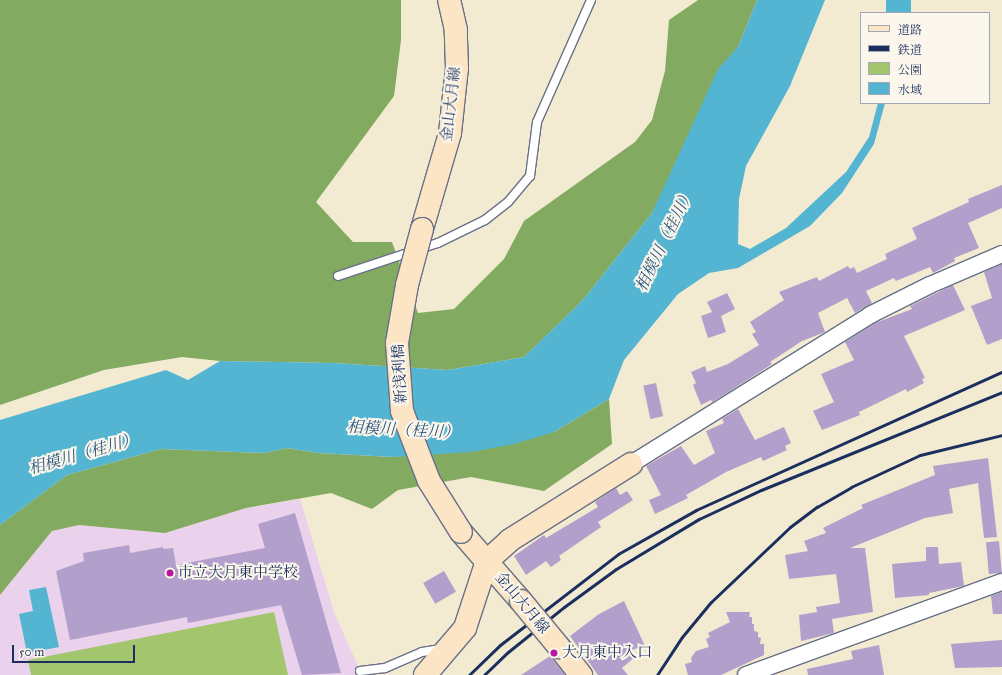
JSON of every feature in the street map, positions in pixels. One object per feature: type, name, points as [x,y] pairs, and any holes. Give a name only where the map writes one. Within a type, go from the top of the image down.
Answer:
[{"type":"main road","name":"金山大月線","points":[[422,229],[450,133],[457,68],[456,30],[449,0]]},
{"type":"main road","name":"新浅利橋","points":[[422,229],[407,285],[397,343],[402,411],[429,481],[461,532]]},
{"type":"main road","points":[[425,675],[450,648],[465,628],[487,561],[510,540],[613,472],[631,464]]},
{"type":"main road","name":"金山大月線","points":[[461,532],[474,550],[487,561],[581,675]]},
{"type":"street","points":[[631,464],[870,315],[937,282],[1002,254]]},
{"type":"street","points":[[746,675],[1002,582]]},
{"type":"lane","points":[[338,276],[438,243],[485,220],[508,202],[530,176],[537,122],[591,0]]},
{"type":"lane","points":[[360,671],[384,672],[422,652],[450,648]]},
{"type":"shaded area","name":"市立大月東中学校","points":[[300,499],[334,612],[362,675],[0,675],[0,595],[52,531],[79,525],[165,533],[246,508]]},
{"type":"green space","points":[[0,0],[401,0],[401,40],[394,96],[316,202],[353,242],[392,242],[418,313],[454,309],[504,259],[524,221],[635,142],[652,120],[665,71],[669,20],[698,0],[757,0],[738,47],[652,213],[583,300],[524,357],[448,370],[333,363],[220,361],[182,357],[104,370],[0,405]]},
{"type":"green space","points":[[609,399],[612,444],[544,491],[471,477],[398,490],[372,509],[331,493],[246,508],[165,533],[79,525],[52,531],[0,595],[0,525],[67,475],[161,449],[265,453],[287,448],[318,453],[393,457],[554,432]]},
{"type":"green space","points":[[274,612],[288,675],[31,675],[28,660]]},
{"type":"water","name":"相模川（桂川）","points":[[757,0],[825,0],[790,86],[746,166],[739,199],[738,244],[750,249],[786,228],[846,172],[869,137],[878,104],[885,104],[874,144],[842,193],[810,226],[738,268],[709,273],[678,294],[624,360],[609,399],[554,432],[514,444],[471,452],[393,457],[318,453],[287,448],[265,453],[161,449],[67,475],[0,525],[0,420],[166,370],[188,380],[220,361],[333,363],[448,370],[524,357],[583,300],[652,213],[718,69],[738,47]]},
{"type":"water","points":[[886,0],[911,0],[911,12],[886,12]]},
{"type":"water","points":[[46,587],[59,647],[27,653],[19,614],[33,611],[29,590]]},
{"type":"building","points":[[1002,185],[1002,208],[968,223],[979,248],[954,258],[955,261],[933,273],[930,267],[896,281],[894,278],[866,291],[872,303],[855,313],[847,298],[818,313],[825,332],[802,341],[770,362],[772,364],[727,393],[712,402],[711,400],[701,405],[693,385],[696,383],[691,372],[705,366],[707,372],[728,364],[759,345],[752,334],[756,332],[750,322],[784,300],[779,292],[817,277],[819,281],[848,266],[850,269],[854,267],[857,273],[887,259],[885,254],[917,239],[912,228],[969,202],[968,199]]},
{"type":"building","points":[[1002,264],[1002,339],[987,345],[971,306],[992,298],[984,272]]},
{"type":"building","points":[[953,285],[965,310],[904,336],[925,378],[922,379],[924,383],[907,392],[906,389],[859,412],[860,415],[822,430],[813,411],[834,402],[821,374],[854,360],[845,342],[875,323],[912,309],[910,306]]},
{"type":"building","points":[[727,293],[735,309],[721,316],[726,332],[708,338],[701,316],[712,312],[707,302]]},
{"type":"building","points":[[656,383],[663,416],[650,419],[643,386]]},
{"type":"building","points":[[738,409],[755,440],[784,427],[791,443],[785,446],[787,450],[763,461],[761,457],[726,472],[686,495],[688,498],[655,514],[649,500],[661,495],[646,466],[681,446],[694,465],[715,453],[706,431],[724,423],[722,419]]},
{"type":"building","points":[[988,458],[997,537],[984,538],[978,483],[949,489],[953,513],[925,518],[850,548],[865,548],[873,612],[832,619],[834,633],[801,641],[799,615],[817,612],[816,607],[840,603],[836,574],[789,579],[785,555],[808,551],[804,541],[826,533],[823,528],[863,508],[861,505],[935,475],[933,466]]},
{"type":"building","points":[[616,488],[620,495],[627,491],[633,500],[598,522],[601,527],[559,556],[561,560],[551,567],[546,561],[526,575],[514,556],[544,535],[546,538],[598,507],[595,502]]},
{"type":"building","points":[[295,513],[341,673],[302,675],[281,605],[188,623],[187,617],[70,640],[56,571],[84,561],[83,553],[129,545],[130,553],[163,547],[163,549],[173,548],[176,565],[265,548],[258,524]]},
{"type":"building","points":[[999,541],[1002,573],[989,574],[986,542]]},
{"type":"building","points":[[926,547],[938,547],[939,564],[961,562],[964,586],[929,593],[929,595],[895,598],[892,564],[926,561]]},
{"type":"building","points":[[444,571],[456,592],[435,604],[423,583]]},
{"type":"building","points":[[1002,592],[1002,614],[993,614],[991,596]]},
{"type":"building","points":[[624,601],[645,646],[631,650],[635,657],[622,668],[628,675],[598,675],[570,636],[599,614]]},
{"type":"building","points":[[726,612],[750,612],[749,617],[752,617],[754,631],[758,632],[758,637],[761,638],[760,644],[764,644],[764,655],[721,675],[688,675],[685,664],[692,662],[691,658],[696,651],[709,647],[706,639],[710,637],[708,633],[730,622]]},
{"type":"building","points":[[1002,640],[1002,667],[955,668],[951,644]]},
{"type":"building","points":[[879,645],[884,675],[808,675],[807,669],[853,659],[851,651]]},
{"type":"building","points":[[550,656],[565,675],[521,675]]},
{"type":"railway","points":[[469,675],[500,645],[618,554],[696,510],[1002,372]]},
{"type":"railway","points":[[484,675],[508,652],[564,607],[616,569],[699,519],[761,490],[1002,392]]},
{"type":"railway","points":[[657,675],[682,637],[711,602],[790,527],[817,507],[851,487],[920,455],[1002,435]]},
{"type":"place","name":"市立大月東中学校","points":[[170,573]]},
{"type":"place","name":"大月東中入口","points":[[554,653]]}]
